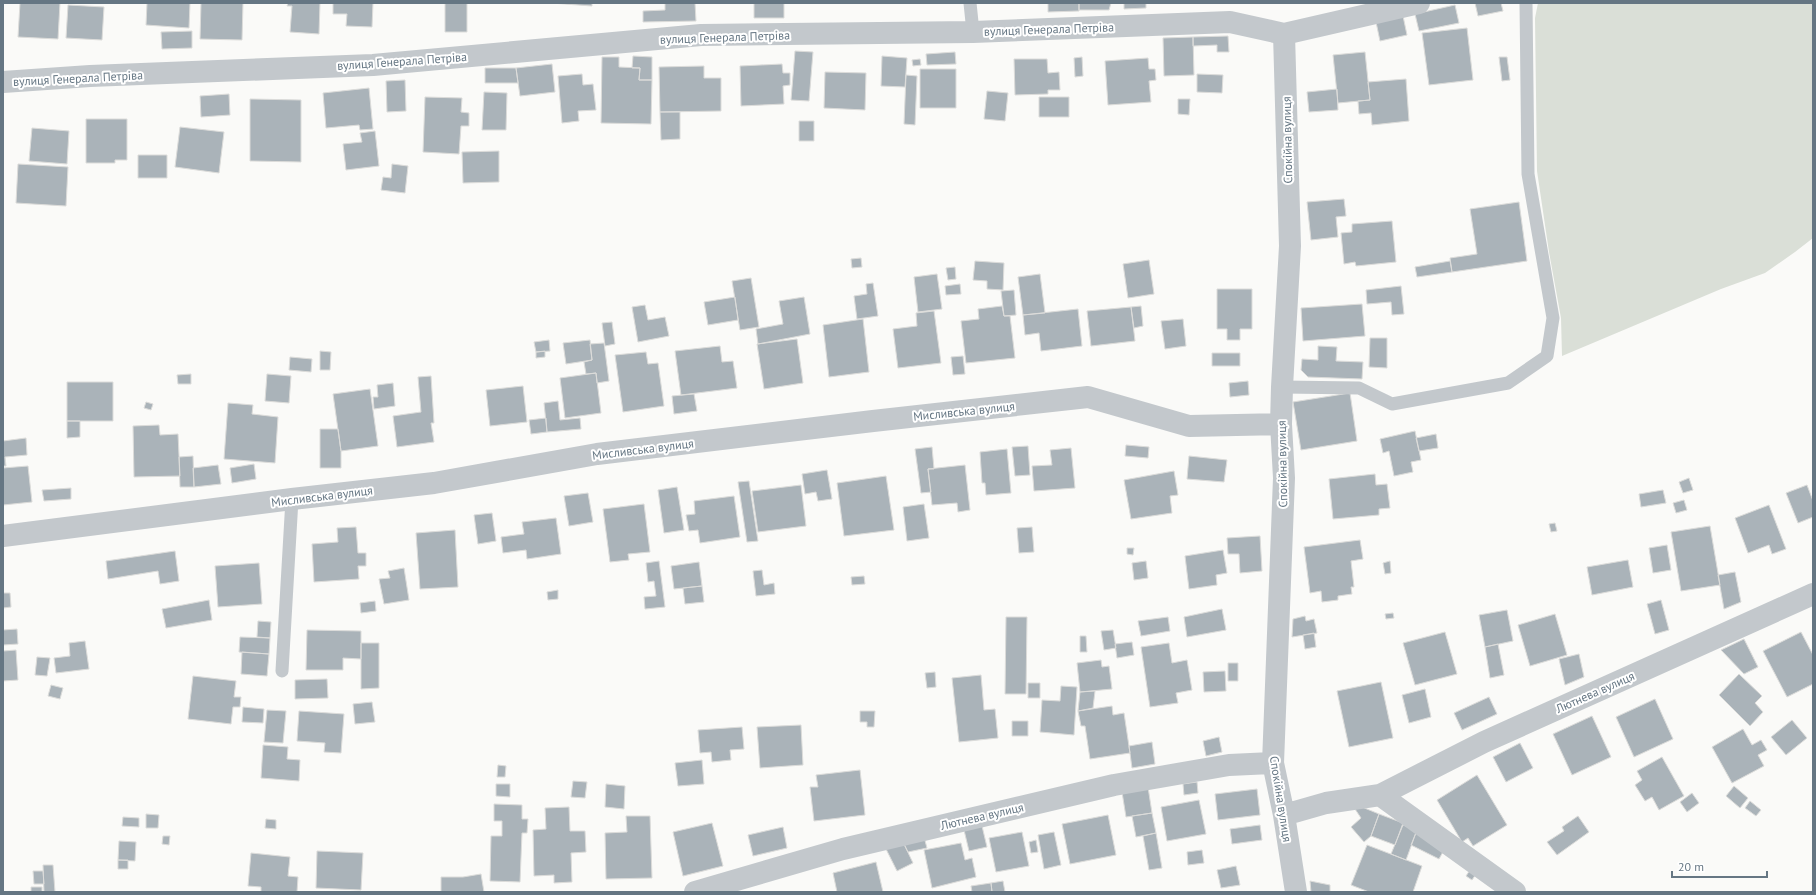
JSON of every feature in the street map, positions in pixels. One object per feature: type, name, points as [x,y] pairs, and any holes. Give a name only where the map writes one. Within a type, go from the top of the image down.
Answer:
[{"type":"street","name":"вулиця Генерала Петріва","points":[[3,82],[90,76],[373,65],[701,35],[973,32],[1230,22],[1284,34],[1419,3]]},
{"type":"street","name":"Спокійна вулиця","points":[[1284,34],[1290,246],[1282,387],[1281,424],[1284,478],[1273,763],[1284,815],[1296,892]]},
{"type":"street","name":"Мисливська вулиця","points":[[3,536],[292,499],[434,483],[597,454],[873,421],[1088,398],[1189,426],[1281,424]]},
{"type":"street","name":"Лютнева вулиця","points":[[1284,815],[1326,803],[1380,795],[1484,742],[1813,594]]},
{"type":"street","name":"Лютнева вулиця","points":[[695,892],[843,849],[1114,785],[1229,765],[1273,763]]},
{"type":"street","points":[[1380,795],[1515,892]]},
{"type":"lane","points":[[970,3],[973,32]]},
{"type":"lane","points":[[1282,387],[1359,388],[1392,404],[1508,383],[1547,356],[1554,318],[1528,174],[1526,3]]},
{"type":"lane","points":[[282,670],[292,499]]},
{"type":"shaded area","points":[[1538,3],[1813,3],[1813,238],[1765,273],[1721,289],[1562,356],[1561,318],[1549,252],[1537,171],[1535,18]]},
{"type":"building","points":[[20,3],[60,3],[58,39],[18,37]]},
{"type":"building","points":[[147,3],[190,3],[189,28],[146,25]]},
{"type":"building","points":[[201,3],[243,3],[242,40],[200,39]]},
{"type":"building","points":[[288,3],[320,3],[319,34],[290,32],[292,6],[287,6]]},
{"type":"building","points":[[333,3],[373,3],[372,27],[346,26],[347,14],[333,14]]},
{"type":"building","points":[[445,3],[467,3],[467,32],[445,32]]},
{"type":"building","points":[[551,3],[592,3],[592,6]]},
{"type":"building","points":[[665,3],[695,3],[696,21],[643,22],[643,11],[665,10]]},
{"type":"building","points":[[754,3],[784,3],[784,18],[754,18]]},
{"type":"building","points":[[1048,3],[1079,3],[1079,11],[1048,12]]},
{"type":"building","points":[[1079,3],[1111,3],[1109,10],[1079,10]]},
{"type":"building","points":[[1124,3],[1146,3],[1146,8],[1124,9]]},
{"type":"building","points":[[1475,3],[1501,3],[1503,11],[1478,16]]},
{"type":"building","points":[[68,5],[104,7],[102,40],[66,38]]},
{"type":"building","points":[[1455,5],[1459,23],[1419,31],[1415,14]]},
{"type":"building","points":[[1403,16],[1407,35],[1380,41],[1376,22]]},
{"type":"building","points":[[1467,28],[1473,80],[1429,85],[1422,33]]},
{"type":"building","points":[[192,31],[192,48],[162,49],[161,32]]},
{"type":"building","points":[[1228,36],[1229,52],[1217,52],[1217,45],[1193,46],[1193,37]]},
{"type":"building","points":[[1193,37],[1194,75],[1164,76],[1163,38]]},
{"type":"building","points":[[795,51],[813,52],[809,101],[791,100]]},
{"type":"building","points":[[955,52],[956,64],[927,65],[926,54]]},
{"type":"building","points":[[1365,52],[1370,100],[1338,103],[1333,55]]},
{"type":"building","points":[[633,56],[652,57],[652,80],[639,80],[640,68],[632,68]]},
{"type":"building","points":[[882,56],[907,58],[905,87],[881,86]]},
{"type":"building","points":[[602,57],[619,57],[619,67],[640,68],[639,80],[652,80],[651,124],[601,123]]},
{"type":"building","points":[[1082,57],[1083,76],[1075,77],[1074,58]]},
{"type":"building","points":[[1499,57],[1507,57],[1510,80],[1502,81]]},
{"type":"building","points":[[1148,58],[1149,69],[1155,69],[1156,80],[1149,81],[1151,102],[1108,105],[1105,61]]},
{"type":"building","points":[[920,59],[921,65],[913,66],[912,60]]},
{"type":"building","points":[[1014,59],[1047,59],[1048,73],[1059,72],[1060,90],[1048,90],[1048,94],[1015,95]]},
{"type":"building","points":[[552,64],[555,92],[520,96],[516,68]]},
{"type":"building","points":[[782,64],[783,73],[790,73],[790,85],[783,86],[784,104],[741,106],[740,66]]},
{"type":"building","points":[[704,66],[704,78],[721,78],[721,111],[660,112],[659,67]]},
{"type":"building","points":[[485,68],[516,68],[518,83],[485,83]]},
{"type":"building","points":[[920,69],[956,69],[956,108],[920,108]]},
{"type":"building","points":[[825,72],[866,73],[865,110],[824,108]]},
{"type":"building","points":[[582,74],[583,85],[593,84],[596,110],[578,111],[579,121],[562,123],[558,76]]},
{"type":"building","points":[[1197,74],[1223,75],[1222,93],[1197,92]]},
{"type":"building","points":[[906,75],[917,76],[915,125],[904,124]]},
{"type":"building","points":[[1406,79],[1409,121],[1372,125],[1371,113],[1359,114],[1358,101],[1370,100],[1368,82]]},
{"type":"building","points":[[405,80],[406,111],[387,112],[386,81]]},
{"type":"building","points":[[369,88],[373,129],[360,130],[359,125],[326,128],[323,93]]},
{"type":"building","points":[[1337,89],[1338,110],[1309,112],[1307,92]]},
{"type":"building","points":[[987,91],[1008,93],[1005,121],[984,119]]},
{"type":"building","points":[[484,92],[507,93],[506,130],[482,130]]},
{"type":"building","points":[[229,94],[230,115],[201,117],[200,96]]},
{"type":"building","points":[[425,97],[462,98],[461,112],[469,113],[469,126],[461,126],[459,154],[423,152]]},
{"type":"building","points":[[1039,97],[1069,97],[1069,117],[1039,117]]},
{"type":"building","points":[[250,99],[301,100],[301,162],[250,161]]},
{"type":"building","points":[[1178,99],[1190,99],[1189,115],[1178,114]]},
{"type":"building","points":[[660,112],[680,112],[680,139],[661,140]]},
{"type":"building","points":[[86,119],[127,119],[127,160],[115,160],[115,163],[86,163]]},
{"type":"building","points":[[799,121],[814,121],[814,141],[799,141]]},
{"type":"building","points":[[180,127],[224,132],[219,173],[175,167]]},
{"type":"building","points":[[32,128],[69,131],[67,164],[29,161]]},
{"type":"building","points":[[375,131],[379,166],[346,170],[343,144],[362,142],[360,133]]},
{"type":"building","points":[[499,151],[499,182],[463,183],[462,152]]},
{"type":"building","points":[[138,155],[167,155],[167,178],[138,178]]},
{"type":"building","points":[[18,164],[68,167],[66,206],[16,203]]},
{"type":"building","points":[[392,164],[408,166],[405,193],[381,190],[383,177],[391,178]]},
{"type":"building","points":[[1344,199],[1346,216],[1336,217],[1338,237],[1311,240],[1307,202]]},
{"type":"building","points":[[1519,202],[1527,261],[1452,272],[1450,258],[1477,254],[1470,209]]},
{"type":"building","points":[[1392,221],[1396,262],[1356,266],[1355,262],[1344,264],[1341,233],[1352,232],[1352,224]]},
{"type":"building","points":[[861,258],[862,267],[852,268],[851,259]]},
{"type":"building","points":[[1149,260],[1154,294],[1128,298],[1123,264]]},
{"type":"building","points":[[975,261],[1004,263],[1003,290],[987,289],[987,281],[973,280]]},
{"type":"building","points":[[1450,261],[1452,272],[1417,277],[1415,267]]},
{"type":"building","points":[[955,267],[956,279],[948,280],[946,268]]},
{"type":"building","points":[[937,274],[942,309],[918,312],[914,277]]},
{"type":"building","points":[[1040,274],[1045,313],[1023,315],[1018,277]]},
{"type":"building","points":[[751,278],[759,327],[740,330],[732,281]]},
{"type":"building","points":[[873,283],[878,316],[857,319],[854,296],[867,294],[866,284]]},
{"type":"building","points":[[960,284],[961,294],[946,295],[945,286]]},
{"type":"building","points":[[1401,286],[1404,314],[1392,315],[1391,302],[1367,304],[1366,290]]},
{"type":"building","points":[[1217,289],[1252,289],[1252,329],[1240,329],[1240,340],[1227,340],[1227,329],[1217,329]]},
{"type":"building","points":[[1014,290],[1016,315],[1004,316],[1001,291]]},
{"type":"building","points":[[735,297],[738,320],[708,325],[704,302]]},
{"type":"building","points":[[804,297],[810,334],[758,344],[756,329],[783,324],[779,301]]},
{"type":"building","points":[[1362,304],[1365,336],[1303,341],[1301,308]]},
{"type":"building","points":[[645,305],[648,320],[665,317],[669,336],[638,342],[632,307]]},
{"type":"building","points":[[1002,306],[1004,316],[1010,316],[1015,358],[966,363],[961,321],[979,319],[978,309]]},
{"type":"building","points":[[1141,306],[1143,326],[1134,328],[1131,307]]},
{"type":"building","points":[[1131,307],[1135,341],[1091,346],[1087,311]]},
{"type":"building","points":[[1078,309],[1082,346],[1041,351],[1039,333],[1025,335],[1023,315]]},
{"type":"building","points":[[934,311],[941,363],[898,368],[893,329],[917,326],[916,313]]},
{"type":"building","points":[[863,319],[869,372],[829,377],[823,325]]},
{"type":"building","points":[[1183,319],[1186,346],[1165,349],[1161,321]]},
{"type":"building","points":[[612,322],[615,344],[605,346],[602,323]]},
{"type":"building","points":[[1370,338],[1387,338],[1387,368],[1369,367]]},
{"type":"building","points":[[797,339],[803,383],[764,389],[757,344]]},
{"type":"building","points":[[549,340],[550,351],[536,352],[534,342]]},
{"type":"building","points":[[590,340],[592,360],[566,364],[563,343]]},
{"type":"building","points":[[604,343],[609,381],[597,383],[596,373],[586,374],[584,362],[592,360],[590,344]]},
{"type":"building","points":[[720,346],[722,362],[733,361],[737,388],[681,395],[675,351]]},
{"type":"building","points":[[1318,346],[1337,347],[1336,361],[1363,362],[1362,379],[1308,377],[1301,370],[1302,359],[1318,360]]},
{"type":"building","points":[[320,351],[331,352],[330,370],[320,370]]},
{"type":"building","points":[[545,351],[545,357],[536,358],[536,352]]},
{"type":"building","points":[[646,352],[648,364],[658,363],[664,406],[623,412],[615,355]]},
{"type":"building","points":[[1212,353],[1240,353],[1240,366],[1212,366]]},
{"type":"building","points":[[963,356],[965,374],[953,375],[951,357]]},
{"type":"building","points":[[290,357],[312,359],[311,372],[289,370]]},
{"type":"building","points":[[596,373],[601,413],[565,418],[560,378]]},
{"type":"building","points":[[191,374],[191,384],[178,384],[177,375]]},
{"type":"building","points":[[267,374],[291,376],[289,403],[265,401]]},
{"type":"building","points":[[431,376],[434,423],[431,423],[434,442],[397,447],[393,416],[421,412],[418,377]]},
{"type":"building","points":[[1248,381],[1249,395],[1230,397],[1229,383]]},
{"type":"building","points":[[67,382],[113,382],[113,421],[67,421]]},
{"type":"building","points":[[393,383],[395,406],[374,409],[373,397],[378,397],[377,385]]},
{"type":"building","points":[[523,386],[527,422],[490,426],[486,390]]},
{"type":"building","points":[[370,389],[378,446],[341,451],[333,394]]},
{"type":"building","points":[[1350,393],[1357,441],[1301,450],[1293,402]]},
{"type":"building","points":[[694,394],[697,411],[674,414],[672,396]]},
{"type":"building","points":[[558,401],[560,420],[580,418],[581,429],[547,432],[544,403]]},
{"type":"building","points":[[146,402],[153,404],[151,410],[144,408]]},
{"type":"building","points":[[228,403],[253,405],[252,414],[278,417],[275,463],[224,459]]},
{"type":"building","points":[[546,418],[547,432],[531,434],[529,420]]},
{"type":"building","points":[[67,421],[80,421],[80,437],[67,438]]},
{"type":"building","points":[[159,425],[160,435],[178,434],[180,476],[134,477],[133,426]]},
{"type":"building","points":[[320,429],[338,429],[341,451],[341,468],[320,468]]},
{"type":"building","points":[[1415,431],[1421,460],[1411,462],[1413,472],[1394,476],[1389,451],[1383,453],[1380,439]]},
{"type":"building","points":[[1436,434],[1438,448],[1419,451],[1416,438]]},
{"type":"building","points":[[26,438],[27,455],[5,457],[6,466],[3,466],[3,441]]},
{"type":"building","points":[[1126,445],[1149,447],[1148,458],[1125,456]]},
{"type":"building","points":[[1028,446],[1030,475],[1015,476],[1012,447]]},
{"type":"building","points":[[932,447],[934,469],[928,469],[931,492],[921,493],[915,449]]},
{"type":"building","points":[[1071,448],[1075,488],[1034,491],[1032,466],[1052,465],[1050,450]]},
{"type":"building","points":[[1007,449],[1011,493],[986,495],[985,483],[982,483],[980,452]]},
{"type":"building","points":[[193,456],[194,487],[180,487],[179,457]]},
{"type":"building","points":[[1189,456],[1227,460],[1224,482],[1187,479]]},
{"type":"building","points":[[254,464],[256,479],[232,483],[230,468]]},
{"type":"building","points":[[218,465],[221,484],[194,487],[193,468]]},
{"type":"building","points":[[965,465],[970,510],[958,512],[957,503],[932,505],[928,469]]},
{"type":"building","points":[[28,466],[32,502],[3,505],[3,468]]},
{"type":"building","points":[[827,470],[832,499],[818,501],[816,492],[805,494],[802,474]]},
{"type":"building","points":[[1174,471],[1178,495],[1170,496],[1172,513],[1131,519],[1124,480]]},
{"type":"building","points":[[1375,474],[1376,485],[1387,484],[1390,508],[1379,509],[1379,515],[1333,519],[1329,479]]},
{"type":"building","points":[[886,476],[894,530],[844,536],[837,483]]},
{"type":"building","points":[[1689,478],[1693,490],[1683,493],[1679,482]]},
{"type":"building","points":[[749,481],[758,541],[747,542],[738,482]]},
{"type":"building","points":[[801,485],[806,526],[758,532],[752,491]]},
{"type":"building","points":[[1807,485],[1813,501],[1813,517],[1798,523],[1786,493]]},
{"type":"building","points":[[677,487],[684,530],[664,533],[658,490]]},
{"type":"building","points":[[71,488],[71,499],[44,501],[42,490]]},
{"type":"building","points":[[1663,490],[1666,503],[1641,507],[1639,494]]},
{"type":"building","points":[[588,493],[593,522],[569,526],[564,496]]},
{"type":"building","points":[[734,496],[740,537],[700,543],[698,530],[689,531],[686,515],[695,514],[694,501]]},
{"type":"building","points":[[1684,500],[1687,510],[1676,513],[1673,503]]},
{"type":"building","points":[[644,504],[650,552],[628,554],[629,560],[610,562],[603,509]]},
{"type":"building","points":[[924,504],[929,538],[907,541],[903,507]]},
{"type":"building","points":[[1769,505],[1786,549],[1772,554],[1769,545],[1748,553],[1735,518]]},
{"type":"building","points":[[492,513],[496,541],[478,544],[474,515]]},
{"type":"building","points":[[556,518],[561,554],[527,559],[526,550],[503,553],[501,537],[524,534],[522,522]]},
{"type":"building","points":[[1555,523],[1557,531],[1551,532],[1549,524]]},
{"type":"building","points":[[1710,526],[1720,585],[1681,591],[1671,532]]},
{"type":"building","points":[[356,527],[358,553],[366,553],[366,566],[358,566],[359,579],[314,582],[312,544],[338,542],[337,528]]},
{"type":"building","points":[[1032,527],[1034,552],[1019,553],[1017,528]]},
{"type":"building","points":[[455,530],[458,587],[420,589],[416,533]]},
{"type":"building","points":[[1260,536],[1262,571],[1240,573],[1239,554],[1228,554],[1227,538]]},
{"type":"building","points":[[1360,540],[1363,559],[1351,561],[1354,587],[1351,587],[1352,594],[1338,596],[1338,600],[1322,602],[1321,591],[1310,593],[1304,547]]},
{"type":"building","points":[[1667,545],[1671,570],[1653,573],[1649,548]]},
{"type":"building","points":[[1127,548],[1134,548],[1133,555],[1127,554]]},
{"type":"building","points":[[1223,550],[1227,573],[1216,575],[1217,585],[1189,589],[1185,556]]},
{"type":"building","points":[[175,551],[179,581],[160,584],[158,571],[108,579],[106,561]]},
{"type":"building","points":[[1628,560],[1633,587],[1592,595],[1587,567]]},
{"type":"building","points":[[659,561],[665,607],[645,609],[644,597],[656,596],[654,581],[648,582],[646,563]]},
{"type":"building","points":[[1146,561],[1148,578],[1134,580],[1132,563]]},
{"type":"building","points":[[1390,561],[1391,573],[1385,574],[1383,563]]},
{"type":"building","points":[[699,562],[702,586],[674,589],[671,566]]},
{"type":"building","points":[[259,563],[262,604],[218,607],[215,566]]},
{"type":"building","points":[[404,568],[409,600],[384,604],[379,579],[390,578],[388,571]]},
{"type":"building","points":[[762,570],[764,585],[774,583],[775,594],[756,596],[753,571]]},
{"type":"building","points":[[1735,572],[1741,602],[1724,609],[1718,575]]},
{"type":"building","points":[[864,576],[865,584],[852,585],[851,577]]},
{"type":"building","points":[[702,586],[704,602],[685,604],[683,588]]},
{"type":"building","points":[[558,590],[558,599],[548,600],[547,592]]},
{"type":"building","points":[[3,593],[10,593],[11,607],[3,608]]},
{"type":"building","points":[[209,600],[212,620],[166,628],[162,609]]},
{"type":"building","points":[[1661,600],[1669,630],[1655,634],[1647,604]]},
{"type":"building","points":[[375,601],[376,611],[361,613],[360,603]]},
{"type":"building","points":[[1222,609],[1226,630],[1187,637],[1184,617]]},
{"type":"building","points":[[1507,610],[1513,641],[1485,647],[1479,615]]},
{"type":"building","points":[[1393,613],[1394,618],[1386,619],[1385,614]]},
{"type":"building","points":[[1555,614],[1567,655],[1530,666],[1518,625]]},
{"type":"building","points":[[1305,616],[1306,621],[1314,619],[1317,633],[1292,637],[1293,619]]},
{"type":"building","points":[[1006,617],[1027,617],[1026,694],[1005,694]]},
{"type":"building","points":[[1168,617],[1170,631],[1141,636],[1138,621]]},
{"type":"building","points":[[258,621],[271,622],[270,638],[257,637]]},
{"type":"building","points":[[17,629],[18,644],[3,645],[3,630]]},
{"type":"building","points":[[307,630],[361,631],[361,659],[343,658],[343,670],[306,670]]},
{"type":"building","points":[[1113,630],[1116,648],[1104,650],[1101,631]]},
{"type":"building","points":[[1445,632],[1457,674],[1415,685],[1403,643]]},
{"type":"building","points":[[1801,632],[1813,655],[1813,684],[1787,697],[1763,651]]},
{"type":"building","points":[[1314,633],[1316,647],[1305,649],[1303,635]]},
{"type":"building","points":[[1080,636],[1086,636],[1087,652],[1080,652]]},
{"type":"building","points":[[240,637],[270,638],[269,654],[239,652]]},
{"type":"building","points":[[1744,639],[1758,667],[1744,674],[1721,650]]},
{"type":"building","points":[[85,641],[89,669],[56,673],[54,658],[70,656],[69,643]]},
{"type":"building","points":[[1132,642],[1134,655],[1117,658],[1115,644]]},
{"type":"building","points":[[361,643],[379,643],[379,688],[361,689]]},
{"type":"building","points":[[1169,643],[1172,663],[1187,660],[1192,690],[1176,693],[1178,703],[1150,707],[1141,647]]},
{"type":"building","points":[[1498,644],[1504,675],[1490,678],[1485,647]]},
{"type":"building","points":[[16,650],[18,680],[3,681],[3,651]]},
{"type":"building","points":[[242,652],[269,654],[267,676],[241,674]]},
{"type":"building","points":[[1579,654],[1584,677],[1565,685],[1559,659]]},
{"type":"building","points":[[37,657],[50,658],[47,676],[35,675]]},
{"type":"building","points":[[1101,660],[1102,667],[1109,666],[1112,689],[1080,692],[1077,663]]},
{"type":"building","points":[[1228,663],[1238,663],[1238,681],[1228,681]]},
{"type":"building","points":[[1225,671],[1226,691],[1204,692],[1203,672]]},
{"type":"building","points":[[935,672],[936,687],[927,688],[925,673]]},
{"type":"building","points":[[1739,674],[1762,696],[1755,703],[1763,712],[1750,726],[1719,695]]},
{"type":"building","points":[[981,675],[984,710],[995,709],[998,738],[959,742],[952,678]]},
{"type":"building","points":[[193,676],[236,681],[234,697],[241,697],[240,707],[233,707],[231,724],[188,719]]},
{"type":"building","points":[[327,679],[328,698],[295,699],[295,680]]},
{"type":"building","points":[[1381,682],[1393,738],[1349,747],[1337,691]]},
{"type":"building","points":[[1028,683],[1040,683],[1040,698],[1028,698]]},
{"type":"building","points":[[51,685],[63,688],[60,699],[48,696]]},
{"type":"building","points":[[1061,686],[1077,687],[1074,735],[1040,732],[1042,700],[1060,701]]},
{"type":"building","points":[[1425,689],[1431,717],[1409,723],[1402,695]]},
{"type":"building","points":[[1095,691],[1093,708],[1078,711],[1080,692]]},
{"type":"building","points":[[1489,697],[1497,714],[1462,730],[1454,713]]},
{"type":"building","points":[[1655,699],[1673,739],[1634,757],[1616,717]]},
{"type":"building","points":[[372,702],[375,722],[355,724],[353,704]]},
{"type":"building","points":[[1112,706],[1113,715],[1124,713],[1130,753],[1090,759],[1085,726],[1081,726],[1078,711]]},
{"type":"building","points":[[243,707],[264,709],[263,723],[242,722]]},
{"type":"building","points":[[267,710],[286,711],[283,743],[264,742]]},
{"type":"building","points":[[299,711],[344,714],[341,753],[324,752],[325,743],[297,741]]},
{"type":"building","points":[[860,711],[875,711],[874,727],[867,727],[867,722],[860,722]]},
{"type":"building","points":[[1592,716],[1611,757],[1572,775],[1553,734]]},
{"type":"building","points":[[1792,720],[1807,738],[1786,755],[1771,737]]},
{"type":"building","points":[[1012,721],[1028,721],[1028,736],[1012,736]]},
{"type":"building","points":[[801,725],[803,765],[760,768],[757,727]]},
{"type":"building","points":[[742,727],[744,749],[730,750],[731,760],[712,762],[711,752],[700,753],[698,730]]},
{"type":"building","points":[[1743,729],[1752,745],[1761,740],[1767,750],[1758,755],[1764,766],[1732,783],[1712,747]]},
{"type":"building","points":[[1219,737],[1222,752],[1206,756],[1203,741]]},
{"type":"building","points":[[1152,742],[1155,764],[1132,768],[1129,746]]},
{"type":"building","points":[[1520,743],[1533,768],[1506,782],[1493,757]]},
{"type":"building","points":[[263,745],[288,747],[287,759],[300,760],[299,781],[261,778]]},
{"type":"building","points":[[1662,757],[1684,796],[1659,810],[1652,797],[1645,801],[1635,785],[1642,780],[1637,771]]},
{"type":"building","points":[[702,760],[704,784],[678,786],[675,763]]},
{"type":"building","points":[[498,765],[506,766],[505,777],[497,777]]},
{"type":"building","points":[[860,770],[865,815],[814,821],[810,787],[818,787],[816,775]]},
{"type":"building","points":[[1477,775],[1507,825],[1473,846],[1468,838],[1462,842],[1437,800]]},
{"type":"building","points":[[573,781],[587,782],[585,798],[571,797]]},
{"type":"building","points":[[1197,782],[1198,793],[1184,795],[1183,784]]},
{"type":"building","points":[[496,784],[510,784],[510,797],[496,796]]},
{"type":"building","points":[[606,784],[625,786],[624,809],[605,807]]},
{"type":"building","points":[[1734,786],[1748,798],[1740,808],[1726,796]]},
{"type":"building","points":[[1148,787],[1152,813],[1126,817],[1122,792]]},
{"type":"building","points":[[1257,789],[1260,815],[1218,820],[1215,794]]},
{"type":"building","points":[[1692,793],[1699,803],[1687,812],[1680,802]]},
{"type":"building","points":[[1199,800],[1206,834],[1167,841],[1161,807]]},
{"type":"building","points":[[1750,801],[1761,810],[1756,816],[1745,808]]},
{"type":"building","points":[[494,804],[522,805],[522,819],[528,819],[527,833],[522,833],[520,882],[490,881],[491,836],[502,836],[502,821],[494,821]]},
{"type":"building","points":[[569,807],[570,831],[585,831],[586,852],[571,853],[572,882],[554,883],[554,875],[534,876],[533,830],[546,829],[545,808]]},
{"type":"building","points":[[1362,807],[1379,814],[1371,836],[1364,842],[1351,827],[1361,818],[1355,809]]},
{"type":"building","points":[[1152,813],[1156,833],[1136,837],[1132,816]]},
{"type":"building","points":[[146,814],[159,815],[158,828],[146,828]]},
{"type":"building","points":[[1379,814],[1403,823],[1395,845],[1371,836]]},
{"type":"building","points":[[1108,815],[1116,855],[1070,864],[1062,824]]},
{"type":"building","points":[[626,816],[650,816],[652,878],[606,879],[605,833],[627,832]]},
{"type":"building","points":[[1578,816],[1589,832],[1557,855],[1547,842],[1564,831],[1562,827]]},
{"type":"building","points":[[123,817],[139,818],[139,827],[122,826]]},
{"type":"building","points":[[266,819],[276,820],[276,829],[265,828]]},
{"type":"building","points":[[712,823],[723,866],[683,876],[673,832]]},
{"type":"building","points":[[1260,825],[1262,840],[1232,844],[1230,829]]},
{"type":"building","points":[[1403,825],[1417,830],[1406,860],[1391,854]]},
{"type":"building","points":[[982,826],[987,847],[969,851],[964,830]]},
{"type":"building","points":[[783,827],[787,848],[753,856],[748,835]]},
{"type":"building","points":[[1417,830],[1444,850],[1439,859],[1411,845]]},
{"type":"building","points":[[1022,832],[1029,866],[996,872],[989,838]]},
{"type":"building","points":[[1054,832],[1061,865],[1044,869],[1038,835]]},
{"type":"building","points":[[1156,833],[1162,868],[1149,870],[1143,836]]},
{"type":"building","points":[[163,836],[170,836],[169,845],[162,844]]},
{"type":"building","points":[[924,837],[927,848],[908,852],[903,842]]},
{"type":"building","points":[[1036,840],[1038,852],[1031,853],[1029,842]]},
{"type":"building","points":[[119,841],[136,842],[135,861],[118,860]]},
{"type":"building","points":[[903,842],[913,863],[897,871],[884,845]]},
{"type":"building","points":[[961,843],[965,860],[972,858],[976,877],[932,888],[924,850]]},
{"type":"building","points":[[1367,845],[1422,866],[1413,892],[1369,892],[1351,885]]},
{"type":"building","points":[[1202,850],[1204,863],[1188,865],[1187,852]]},
{"type":"building","points":[[317,851],[363,853],[361,890],[316,888]]},
{"type":"building","points":[[251,853],[290,857],[288,876],[298,877],[297,892],[261,892],[261,887],[248,886]]},
{"type":"building","points":[[118,860],[128,860],[128,869],[118,869]]},
{"type":"building","points":[[876,862],[883,892],[837,892],[833,873]]},
{"type":"building","points":[[43,865],[53,865],[55,892],[44,892]]},
{"type":"building","points":[[1236,866],[1240,885],[1221,888],[1217,870]]},
{"type":"building","points":[[1470,870],[1476,874],[1472,880],[1466,876]]},
{"type":"building","points":[[33,871],[43,871],[44,884],[34,884]]},
{"type":"building","points":[[481,874],[484,892],[441,892],[441,877],[463,877]]},
{"type":"building","points":[[1003,881],[1005,892],[992,892],[991,883]]},
{"type":"building","points":[[1310,881],[1330,885],[1330,892],[1311,892]]},
{"type":"building","points":[[991,883],[992,892],[972,892],[971,886]]},
{"type":"building","points":[[31,887],[42,887],[42,892],[31,892]]}]
